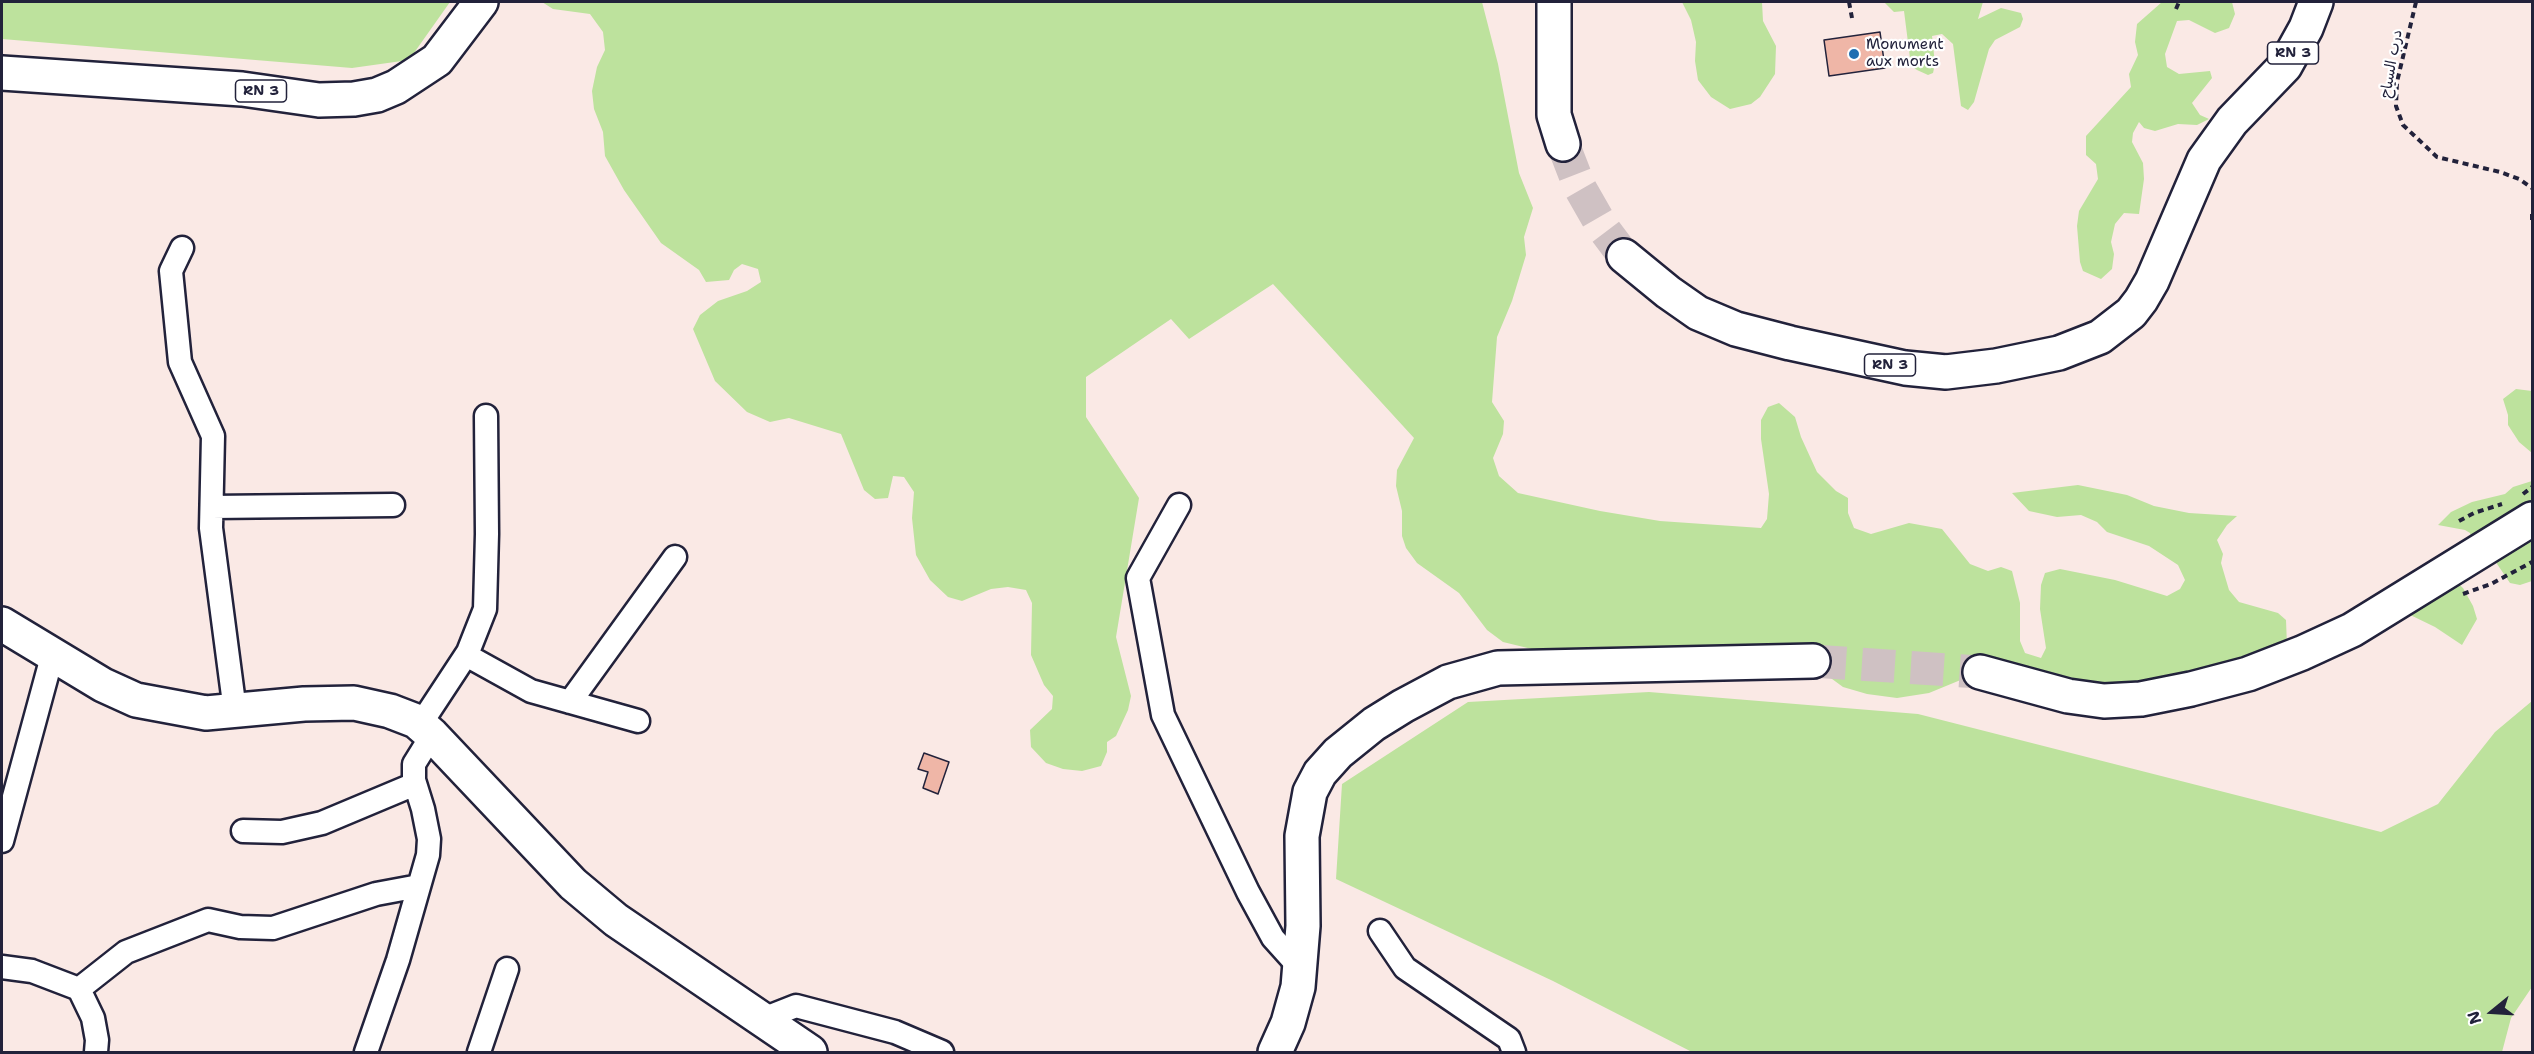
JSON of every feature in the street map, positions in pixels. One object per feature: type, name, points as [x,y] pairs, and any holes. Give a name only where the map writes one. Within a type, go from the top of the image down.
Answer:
[{"type":"main road","name":"RN 3","points":[[2,73],[242,89],[319,100],[354,99],[377,95],[396,87],[437,60],[481,2]]},
{"type":"main road","points":[[1554,2],[1554,115],[1563,144]]},
{"type":"main road","name":"RN 3","points":[[1624,256],[1698,313],[1736,329],[1905,368],[1960,372],[2059,353],[2100,337],[2131,313],[2152,281],[2204,160],[2232,121],[2286,66],[2306,28],[2316,2]]},
{"type":"main road","points":[[1980,672],[2068,696],[2104,701],[2141,699],[2248,674],[2352,630],[2521,506]]},
{"type":"main road","points":[[2,624],[103,685],[136,700],[206,712],[304,704],[354,703],[390,711],[426,730],[573,884],[616,920],[810,1053]]},
{"type":"main road","points":[[1275,1053],[1288,1023],[1298,987],[1304,926],[1302,836],[1310,792],[1320,773],[1338,753],[1374,724],[1448,682],[1498,668],[1813,661]]},
{"type":"street","points":[[182,248],[171,271],[180,362],[213,436],[212,528],[235,711]]},
{"type":"street","points":[[366,1053],[398,960],[428,855],[429,839],[415,784],[414,764],[426,730],[466,655],[484,609],[487,534],[486,416]]},
{"type":"street","points":[[212,507],[393,505]]},
{"type":"street","points":[[1179,506],[1138,578],[1163,715],[1273,938],[1300,968]]},
{"type":"street","points":[[570,702],[675,557]]},
{"type":"street","points":[[2,840],[53,653]]},
{"type":"street","points":[[466,655],[531,691],[638,720]]},
{"type":"street","points":[[243,831],[282,832],[322,823],[415,784]]},
{"type":"street","points":[[79,989],[126,952],[208,920],[240,927],[273,928],[376,894],[419,886]]},
{"type":"street","points":[[1380,931],[1405,968],[1509,1039],[1514,1053]]},
{"type":"street","points":[[2,968],[32,971],[79,989],[93,1018],[97,1040],[96,1053]]},
{"type":"street","points":[[479,1053],[507,969]]},
{"type":"street","points":[[763,1019],[796,1006],[895,1032],[942,1053]]},
{"type":"path","points":[[1849,2],[1852,18]]},
{"type":"path","points":[[2176,9],[2179,2]]},
{"type":"path","name":"درب السياح","points":[[2416,2],[2397,82],[2396,106],[2403,125],[2437,157],[2500,172],[2519,179],[2532,188]]},
{"type":"path","points":[[2532,214],[2532,220]]},
{"type":"path","points":[[2459,521],[2474,513],[2521,506],[2532,487]]},
{"type":"green space","points":[[2,2],[450,2],[409,60],[352,68],[2,39]]},
{"type":"green space","points":[[542,2],[1482,2],[1498,64],[1519,173],[1533,208],[1524,237],[1526,255],[1512,301],[1497,337],[1492,402],[1504,421],[1503,434],[1493,458],[1499,476],[1518,493],[1660,521],[1761,528],[1767,519],[1769,494],[1761,439],[1761,420],[1768,407],[1779,403],[1795,417],[1801,437],[1817,472],[1836,491],[1848,498],[1848,513],[1854,528],[1871,534],[1909,523],[1942,529],[1970,564],[1988,571],[2001,567],[2012,571],[2020,603],[2020,641],[2025,653],[2041,658],[2046,648],[2040,609],[2041,585],[2045,573],[2060,569],[2115,580],[2167,596],[2180,589],[2185,580],[2178,565],[2149,546],[2107,532],[2097,522],[2081,515],[2057,517],[2029,511],[2012,493],[2078,485],[2127,495],[2154,506],[2189,513],[2237,516],[2227,525],[2217,540],[2223,554],[2221,563],[2229,590],[2239,602],[2278,613],[2286,620],[2287,646],[2239,661],[2137,682],[2097,685],[1980,672],[1929,693],[1897,698],[1867,694],[1843,687],[1805,654],[1540,651],[1503,642],[1487,630],[1459,593],[1417,563],[1406,548],[1402,536],[1402,511],[1396,486],[1397,470],[1414,438],[1273,284],[1189,339],[1171,319],[1086,377],[1086,417],[1139,498],[1116,637],[1131,696],[1128,710],[1116,736],[1107,742],[1107,752],[1101,766],[1082,771],[1063,769],[1046,763],[1031,747],[1030,730],[1052,709],[1053,696],[1044,685],[1031,655],[1032,603],[1026,590],[1008,587],[991,589],[962,601],[948,597],[930,580],[916,555],[912,518],[914,492],[904,477],[893,476],[888,498],[875,499],[864,490],[841,434],[789,418],[770,422],[747,412],[715,381],[693,329],[700,315],[718,301],[747,291],[761,282],[758,269],[742,264],[734,270],[729,280],[706,282],[699,270],[661,243],[624,190],[605,156],[603,132],[594,109],[592,91],[597,67],[605,50],[603,32],[590,14],[553,9]]},
{"type":"green space","points":[[1682,2],[1762,2],[1763,21],[1776,46],[1775,74],[1760,97],[1751,104],[1730,109],[1711,97],[1698,80],[1695,61],[1696,42],[1691,20]]},
{"type":"green space","points":[[1884,2],[1983,2],[1978,19],[2001,8],[2021,13],[2023,19],[2020,27],[1995,40],[1989,49],[1974,102],[1968,110],[1961,106],[1953,44],[1942,34],[1932,36],[1935,64],[1933,73],[1928,75],[1917,70],[1911,66],[1904,11],[1894,12]]},
{"type":"green space","points":[[2162,2],[2232,2],[2235,14],[2229,28],[2215,33],[2189,20],[2177,21],[2165,54],[2167,67],[2179,74],[2210,71],[2212,78],[2192,103],[2200,115],[2209,119],[2197,125],[2178,124],[2155,131],[2144,128],[2139,122],[2133,133],[2132,142],[2143,163],[2144,179],[2139,214],[2124,213],[2115,224],[2111,242],[2114,254],[2112,269],[2101,279],[2083,271],[2080,262],[2077,226],[2079,211],[2098,179],[2096,164],[2086,155],[2086,136],[2131,87],[2129,74],[2138,55],[2135,42],[2137,24]]},
{"type":"green space","points":[[2516,389],[2532,391],[2532,453],[2519,442],[2508,425],[2508,415],[2503,399]]},
{"type":"green space","points":[[2532,481],[2532,508],[2472,540],[2470,533],[2465,530],[2438,525],[2451,512],[2472,502],[2505,494],[2513,487]]},
{"type":"green space","points":[[2532,528],[2532,581],[2520,585],[2510,583],[2495,561]]},
{"type":"green space","points":[[2452,578],[2463,588],[2477,619],[2462,645],[2435,627],[2400,610]]},
{"type":"green space","points":[[1649,692],[1918,714],[2381,832],[2438,804],[2495,732],[2532,701],[2532,987],[2511,1018],[2502,1052],[1692,1052],[1553,981],[1336,879],[1342,784],[1468,702]]},
{"type":"building","name":"Monument aux morts","points":[[1880,32],[1885,68],[1829,76],[1824,40]]},
{"type":"building","points":[[924,753],[949,762],[938,794],[923,788],[928,772],[918,769]]},
{"type":"tunnel","points":[[1563,144],[1580,188],[1603,228],[1624,256]]},
{"type":"tunnel","points":[[1813,661],[1980,672]]},
{"type":"place","name":"Monument aux morts","points":[[1854,54]]}]
